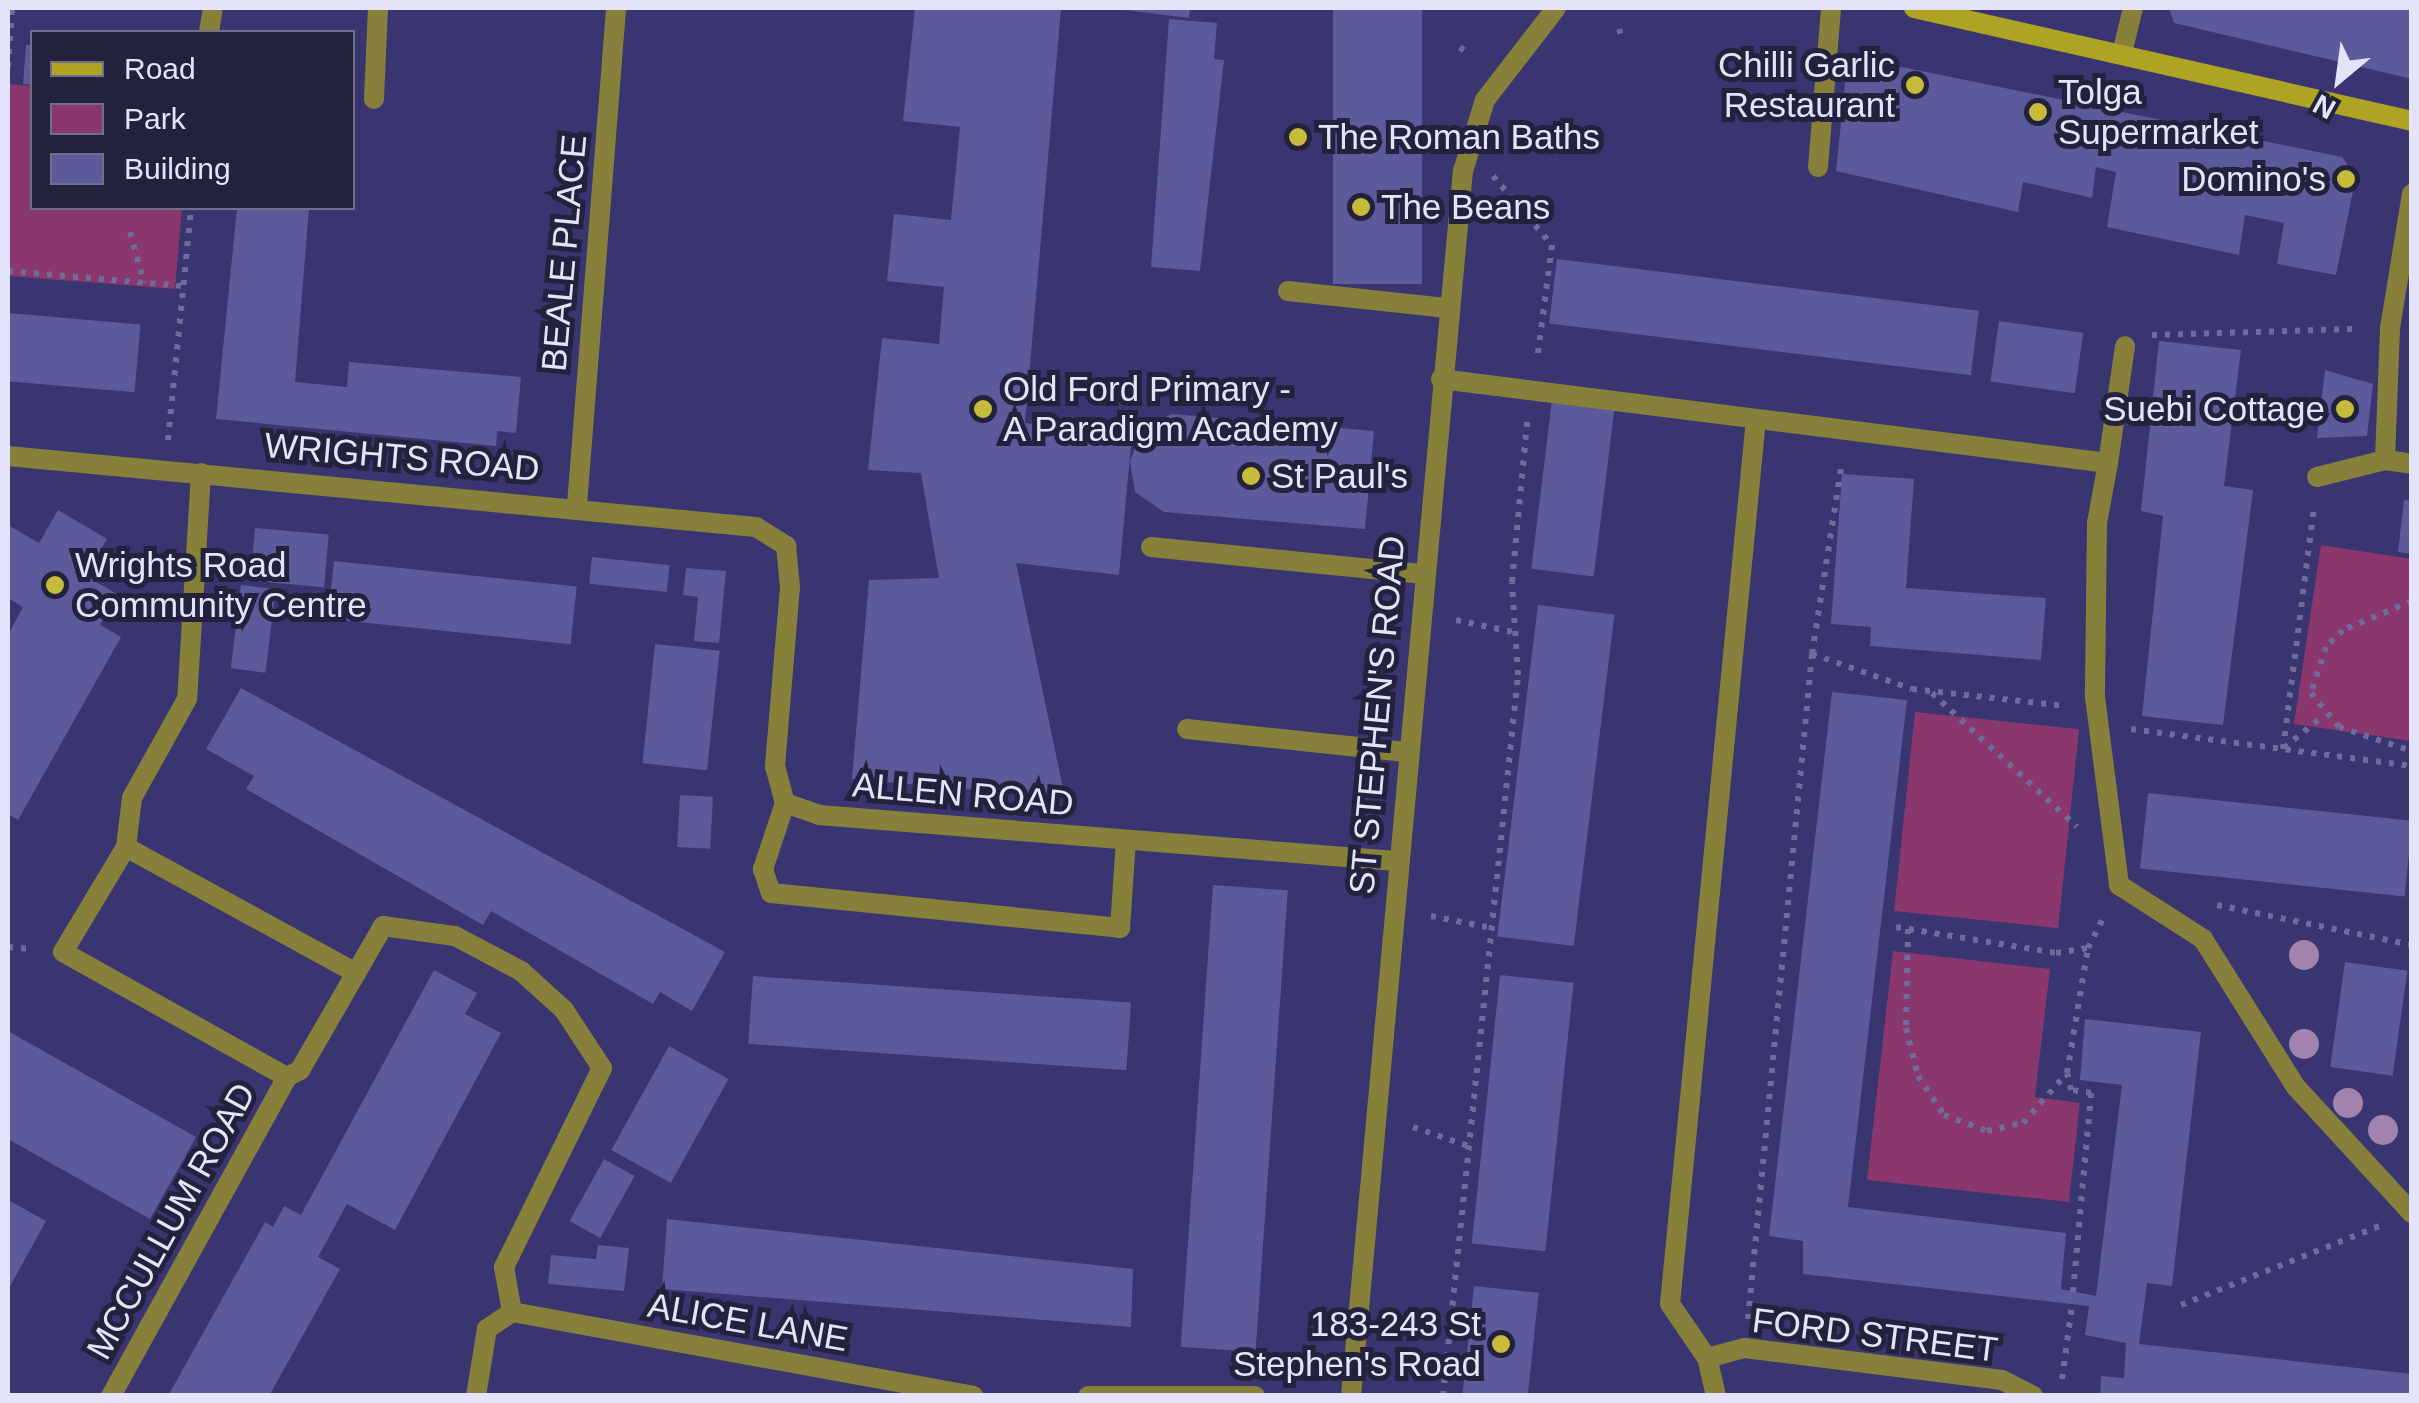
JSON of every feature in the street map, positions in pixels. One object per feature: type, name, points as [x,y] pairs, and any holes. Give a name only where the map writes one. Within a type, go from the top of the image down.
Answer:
[{"type":"main road","points":[[1914,8],[2412,121]]},
{"type":"street","points":[[374,99],[378,8]]},
{"type":"street","name":"BEALE PLACE","points":[[577,504],[616,8]]},
{"type":"street","name":"ST STEPHEN'S ROAD","points":[[1351,1396],[1421,574],[1448,308],[1473,128],[1556,8]]},
{"type":"street","points":[[1818,167],[1830,8]]},
{"type":"street","points":[[2122,53],[2133,8]]},
{"type":"street","points":[[2386,460],[2390,328],[2412,194]]},
{"type":"street","points":[[1288,291],[1448,308]]},
{"type":"street","points":[[2124,346],[2097,523],[2099,717],[2119,885],[2203,939],[2296,1087],[2412,1213]]},
{"type":"street","points":[[1441,379],[1532,387],[2108,463]]},
{"type":"street","points":[[1716,1396],[1707,1358],[1670,1304],[1756,419]]},
{"type":"street","name":"WRIGHTS ROAD","points":[[8,456],[577,504],[756,528],[786,546],[776,766],[785,803]]},
{"type":"street","points":[[2318,477],[2386,460],[2412,464]]},
{"type":"street","name":"MCCULLUM ROAD","points":[[202,472],[187,699],[132,798],[126,847],[64,952],[286,1077]]},
{"type":"street","points":[[1150,547],[1421,574]]},
{"type":"street","points":[[1188,728],[1406,752]]},
{"type":"street","points":[[785,803],[763,869],[771,893],[1120,928],[1126,841]]},
{"type":"street","name":"ALLEN ROAD","points":[[785,803],[819,815],[1396,861]]},
{"type":"street","points":[[126,847],[356,973]]},
{"type":"street","name":"MCCULLUM ROAD","points":[[111,1396],[286,1077],[300,1070],[384,926],[455,936],[521,971],[564,1010],[602,1068],[504,1267],[512,1312]]},
{"type":"street","points":[[476,1396],[487,1330],[512,1312]]},
{"type":"street","name":"ALICE LANE","points":[[512,1312],[973,1396]]},
{"type":"street","name":"FORD STREET","points":[[1707,1358],[1746,1348],[2002,1380],[2033,1396]]},
{"type":"street","points":[[1088,1396],[1255,1396]]},
{"type":"path","points":[[8,67],[12,8]]},
{"type":"path","points":[[1460,47],[1469,54]]},
{"type":"path","points":[[1443,1396],[1518,675],[1514,632],[1532,387],[1552,245],[1493,176]]},
{"type":"path","points":[[165,470],[192,210]]},
{"type":"path","points":[[130,232],[144,283]]},
{"type":"path","points":[[8,271],[184,286]]},
{"type":"path","points":[[2124,346],[2126,336],[2390,328]]},
{"type":"path","points":[[1746,1348],[1812,654],[1846,430]]},
{"type":"path","points":[[2283,749],[2318,477]]},
{"type":"path","points":[[2412,601],[2363,618],[2326,647],[2310,694],[2324,715],[2412,751]]},
{"type":"path","points":[[1456,620],[1514,632]]},
{"type":"path","points":[[1812,654],[1932,692],[2412,766]]},
{"type":"path","points":[[1932,692],[2086,834],[2113,845]]},
{"type":"path","points":[[2283,749],[2324,715]]},
{"type":"path","points":[[2073,1292],[2091,1092],[2072,1090],[2067,1073],[2088,948],[2119,885]]},
{"type":"path","points":[[2197,901],[2412,944]]},
{"type":"path","points":[[1431,916],[1492,928]]},
{"type":"path","points":[[1896,928],[2056,953],[2088,948]]},
{"type":"path","points":[[1908,929],[1906,1028],[1918,1076],[1944,1115],[1987,1131],[2023,1122],[2067,1073]]},
{"type":"path","points":[[1413,1128],[1470,1147]]},
{"type":"path","points":[[2182,1305],[2412,1213]]},
{"type":"path","points":[[2060,1396],[2072,1305]]},
{"type":"green space","points":[[8,84],[30,86],[30,210],[182,210],[175,289],[8,276]]},
{"type":"green space","points":[[2321,545],[2411,559],[2411,741],[2294,724]]},
{"type":"green space","points":[[1915,712],[2079,729],[2058,928],[1894,911]]},
{"type":"green space","points":[[1893,951],[2050,969],[2035,1097],[2080,1103],[2069,1202],[1867,1180]]},
{"type":"building","points":[[915,8],[1061,8],[1025,423],[1132,434],[1119,575],[1016,563],[1065,798],[852,779],[869,580],[939,578],[921,473],[868,470],[882,338],[939,344],[944,287],[887,281],[894,214],[951,220],[960,127],[903,121]]},
{"type":"building","points":[[1110,8],[1190,8],[1189,18]]},
{"type":"building","points":[[1333,8],[1422,8],[1422,284],[1333,284]]},
{"type":"building","points":[[2169,8],[2412,8],[2412,79],[2174,23]]},
{"type":"building","points":[[1169,19],[1217,23],[1214,59],[1224,60],[1200,271],[1151,267]]},
{"type":"building","points":[[26,45],[30,45],[30,85],[23,84]]},
{"type":"building","points":[[1848,56],[2342,157],[2356,176],[2336,275],[2277,264],[2284,223],[2245,215],[2239,255],[2107,227],[2116,172],[2096,167],[2092,198],[2023,182],[2018,212],[1836,171]]},
{"type":"building","points":[[237,210],[309,210],[295,382],[347,387],[349,362],[521,377],[516,433],[497,431],[496,446],[216,419]]},
{"type":"building","points":[[1557,259],[1979,311],[1971,375],[1549,324]]},
{"type":"building","points":[[8,313],[140,325],[135,392],[8,381]]},
{"type":"building","points":[[1999,321],[2083,333],[2075,393],[1991,381]]},
{"type":"building","points":[[2159,341],[2241,350],[2224,486],[2253,490],[2223,725],[2142,716],[2163,516],[2141,511]]},
{"type":"building","name":"Suebi Cottage","points":[[2325,370],[2373,384],[2367,436],[2317,438]]},
{"type":"building","points":[[1552,400],[1615,408],[1594,576],[1531,569]]},
{"type":"building","name":"St Paul's","points":[[1172,414],[1374,431],[1365,529],[1164,512],[1135,492],[1130,461],[1143,427]]},
{"type":"building","points":[[1842,474],[1914,479],[1906,588],[2046,598],[2041,660],[1870,646],[1871,627],[1831,624]]},
{"type":"building","points":[[2404,500],[2412,501],[2412,554],[2398,552]]},
{"type":"building","points":[[58,510],[107,539],[86,576],[117,594],[100,625],[121,637],[18,820],[8,814],[8,635],[23,607],[8,598],[8,525],[39,543]]},
{"type":"building","points":[[255,528],[329,534],[324,587],[250,581]]},
{"type":"building","points":[[592,557],[670,565],[667,592],[589,584]]},
{"type":"building","points":[[334,561],[577,587],[571,644],[328,619]]},
{"type":"building","points":[[686,568],[726,571],[719,643],[694,641],[698,597],[683,595]]},
{"type":"building","points":[[241,585],[276,589],[266,673],[231,668]]},
{"type":"building","points":[[1538,605],[1614,614],[1574,946],[1497,937]]},
{"type":"building","points":[[655,644],[720,651],[707,770],[642,763]]},
{"type":"building","points":[[241,688],[725,952],[692,1011],[660,992],[653,1004],[491,911],[483,925],[246,789],[254,776],[206,749]]},
{"type":"building","points":[[1832,692],[1907,700],[1848,1207],[2066,1233],[2061,1289],[2096,1296],[2122,1085],[2080,1080],[2085,1019],[2201,1032],[2172,1286],[2147,1283],[2139,1344],[2412,1374],[2412,1396],[2100,1396],[2101,1376],[2124,1378],[2126,1343],[2085,1335],[2089,1306],[1803,1274],[1803,1241],[1769,1236]]},
{"type":"building","points":[[2148,793],[2412,821],[2405,896],[2140,869]]},
{"type":"building","points":[[680,795],[713,797],[710,849],[677,847]]},
{"type":"building","points":[[1213,885],[1288,890],[1256,1352],[1181,1347]]},
{"type":"building","points":[[2345,962],[2407,971],[2393,1076],[2330,1067]]},
{"type":"building","points":[[434,970],[477,993],[465,1014],[501,1033],[395,1230],[347,1204],[318,1257],[340,1269],[269,1396],[168,1396],[265,1222],[273,1227],[284,1206],[301,1215]]},
{"type":"building","points":[[1500,975],[1574,983],[1545,1251],[1472,1244]]},
{"type":"building","points":[[753,976],[1131,1002],[1126,1070],[748,1044]]},
{"type":"building","points":[[8,1031],[196,1137],[150,1219],[8,1139]]},
{"type":"building","points":[[669,1046],[728,1079],[671,1183],[611,1150]]},
{"type":"building","points":[[604,1159],[635,1176],[600,1238],[570,1221]]},
{"type":"building","points":[[8,1200],[46,1221],[8,1290]]},
{"type":"building","points":[[667,1219],[1133,1269],[1131,1327],[662,1289]]},
{"type":"building","points":[[598,1245],[629,1248],[624,1291],[548,1284],[551,1255],[596,1259]]},
{"type":"building","name":"183-243 St Stephen's Road","points":[[1474,1286],[1539,1293],[1528,1396],[1462,1396]]},
{"type":"place","name":"Chilli Garlic Restaurant","points":[[1915,85]]},
{"type":"place","name":"Tolga Supermarket","points":[[2038,112]]},
{"type":"place","name":"The Roman Baths","points":[[1298,137]]},
{"type":"place","name":"Domino's","points":[[2346,179]]},
{"type":"place","name":"The Beans","points":[[1361,207]]},
{"type":"place","name":"Old Ford Primary - A Paradigm Academy","points":[[983,409]]},
{"type":"place","name":"Suebi Cottage","points":[[2345,409]]},
{"type":"place","name":"St Paul's","points":[[1251,476]]},
{"type":"place","name":"Wrights Road Community Centre","points":[[55,585]]},
{"type":"place","name":"183-243 St Stephen's Road","points":[[1501,1344]]}]
